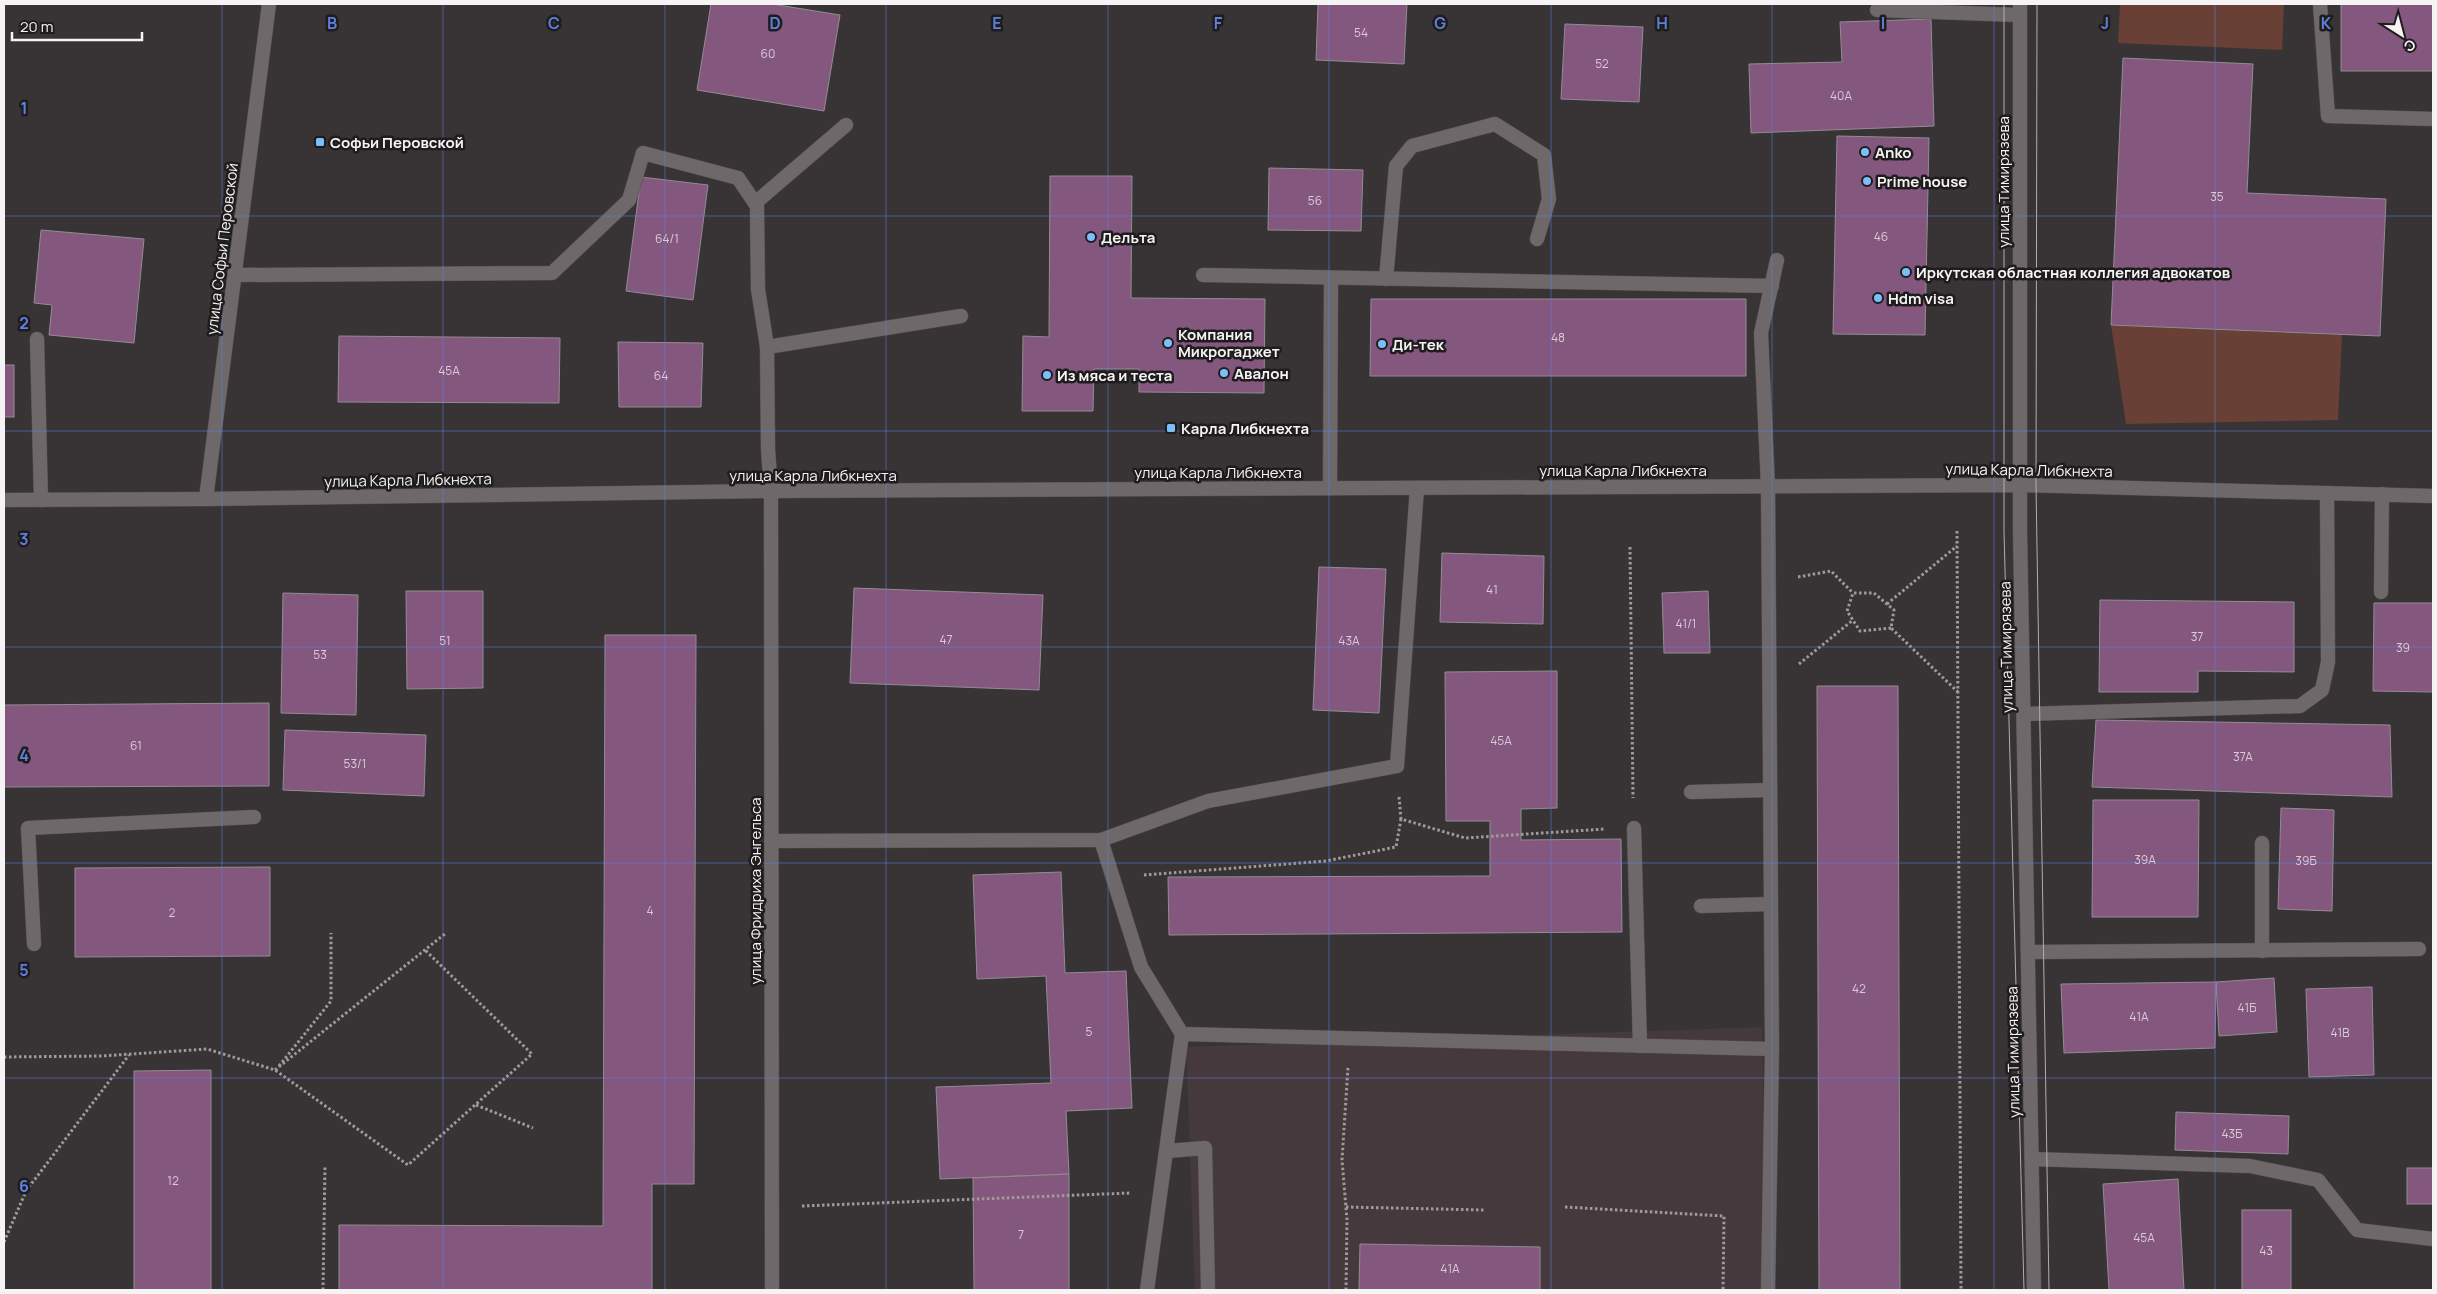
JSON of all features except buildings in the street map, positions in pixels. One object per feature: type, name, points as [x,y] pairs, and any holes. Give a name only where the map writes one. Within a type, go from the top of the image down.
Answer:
[{"type":"street","name":"улица Софьи Перовской","points":[[206,499],[270,4]]},
{"type":"street","points":[[2320,4],[2328,116],[2433,119]]},
{"type":"street","points":[[1877,10],[2020,9]]},
{"type":"street","name":"улица Тимирязева","points":[[2020,9],[2020,485],[2034,1290]]},
{"type":"street","points":[[1386,279],[1396,166],[1412,146],[1495,124],[1544,155],[1549,199],[1537,239]]},
{"type":"street","points":[[235,275],[552,273],[629,200],[643,154],[738,178],[755,203],[846,125]]},
{"type":"street","name":"улица Фридриха Энгельса","points":[[755,203],[758,289],[768,347],[768,449],[771,491],[772,1290]]},
{"type":"street","points":[[1768,1290],[1772,1049],[1768,486],[1761,333],[1777,260]]},
{"type":"street","points":[[1203,275],[1772,286]]},
{"type":"street","points":[[1330,488],[1331,278]]},
{"type":"street","points":[[768,347],[961,316]]},
{"type":"street","points":[[37,339],[41,500]]},
{"type":"street","name":"улица Карла Либкнехта","points":[[4,500],[771,491],[2020,485],[2433,496]]},
{"type":"street","points":[[772,841],[1101,840],[1208,801],[1397,766],[1417,488]]},
{"type":"street","points":[[2024,714],[2300,706],[2315,696],[2322,690],[2328,662],[2327,493]]},
{"type":"street","points":[[2381,592],[2382,494]]},
{"type":"street","points":[[1691,792],[1770,790]]},
{"type":"street","points":[[34,944],[28,828],[254,817]]},
{"type":"street","points":[[1634,828],[1640,1046]]},
{"type":"street","points":[[1101,840],[1141,967],[1182,1034],[1147,1290]]},
{"type":"street","points":[[2262,843],[2262,951]]},
{"type":"street","points":[[1701,906],[1771,904]]},
{"type":"street","points":[[2028,952],[2419,949]]},
{"type":"street","points":[[1182,1034],[1772,1049]]},
{"type":"street","points":[[1167,1151],[1205,1148],[1208,1290]]},
{"type":"street","points":[[2032,1159],[2250,1166],[2318,1180],[2357,1230],[2433,1239]]},
{"type":"path","points":[[1957,531],[1962,1290]]},
{"type":"path","points":[[1401,819],[1465,838],[1634,828],[1630,546]]},
{"type":"path","points":[[1768,546],[1798,577],[1831,571],[1853,593],[1874,593],[1894,610],[1891,628]]},
{"type":"path","points":[[1887,604],[1957,546]]},
{"type":"path","points":[[1853,593],[1847,611],[1860,631],[1891,628],[1958,693]]},
{"type":"path","points":[[1769,683],[1809,658],[1853,620]]},
{"type":"path","points":[[1113,878],[1326,861],[1396,847],[1401,819],[1397,766]]},
{"type":"path","points":[[275,1070],[331,1000],[331,933]]},
{"type":"path","points":[[275,1070],[446,933]]},
{"type":"path","points":[[4,1057],[129,1054],[207,1048],[275,1070],[408,1165],[532,1054],[425,950]]},
{"type":"path","points":[[1346,1290],[1346,1207],[1342,1160],[1350,1039]]},
{"type":"path","points":[[4,1242],[26,1191],[129,1054]]},
{"type":"path","points":[[476,1105],[533,1128]]},
{"type":"path","points":[[323,1290],[325,1166]]},
{"type":"path","points":[[772,1208],[1161,1192]]},
{"type":"path","points":[[1346,1207],[1484,1210]]},
{"type":"path","points":[[1565,1207],[1724,1216],[1723,1290]]},
{"type":"shaded area","points":[[2120,4],[2284,4],[2282,50],[2118,43]]},
{"type":"shaded area","points":[[2111,325],[2342,335],[2338,420],[2126,424]]},
{"type":"shaded area","points":[[1762,1027],[1768,1290],[1195,1290],[1186,1047]]},
{"type":"tram line","points":[[2004,4],[2004,531],[2024,1290]]},
{"type":"tram line","points":[[2037,4],[2036,485],[2049,1290]]},
{"type":"place","name":"Софьи Перовской","points":[[320,142]]},
{"type":"place","name":"Anko","points":[[1865,152]]},
{"type":"place","name":"Prime house","points":[[1867,181]]},
{"type":"place","name":"Дельта","points":[[1091,237]]},
{"type":"place","name":"Иркутская областная коллегия адвокатов","points":[[1906,272]]},
{"type":"place","name":"Hdm visa","points":[[1878,298]]},
{"type":"place","name":"Компания Микрогаджет","points":[[1168,343]]},
{"type":"place","name":"Ди-тек","points":[[1382,344]]},
{"type":"place","name":"Авалон","points":[[1224,373]]},
{"type":"place","name":"Из мяса и теста","points":[[1047,375]]},
{"type":"place","name":"Карла Либкнехта","points":[[1171,428]]}]
